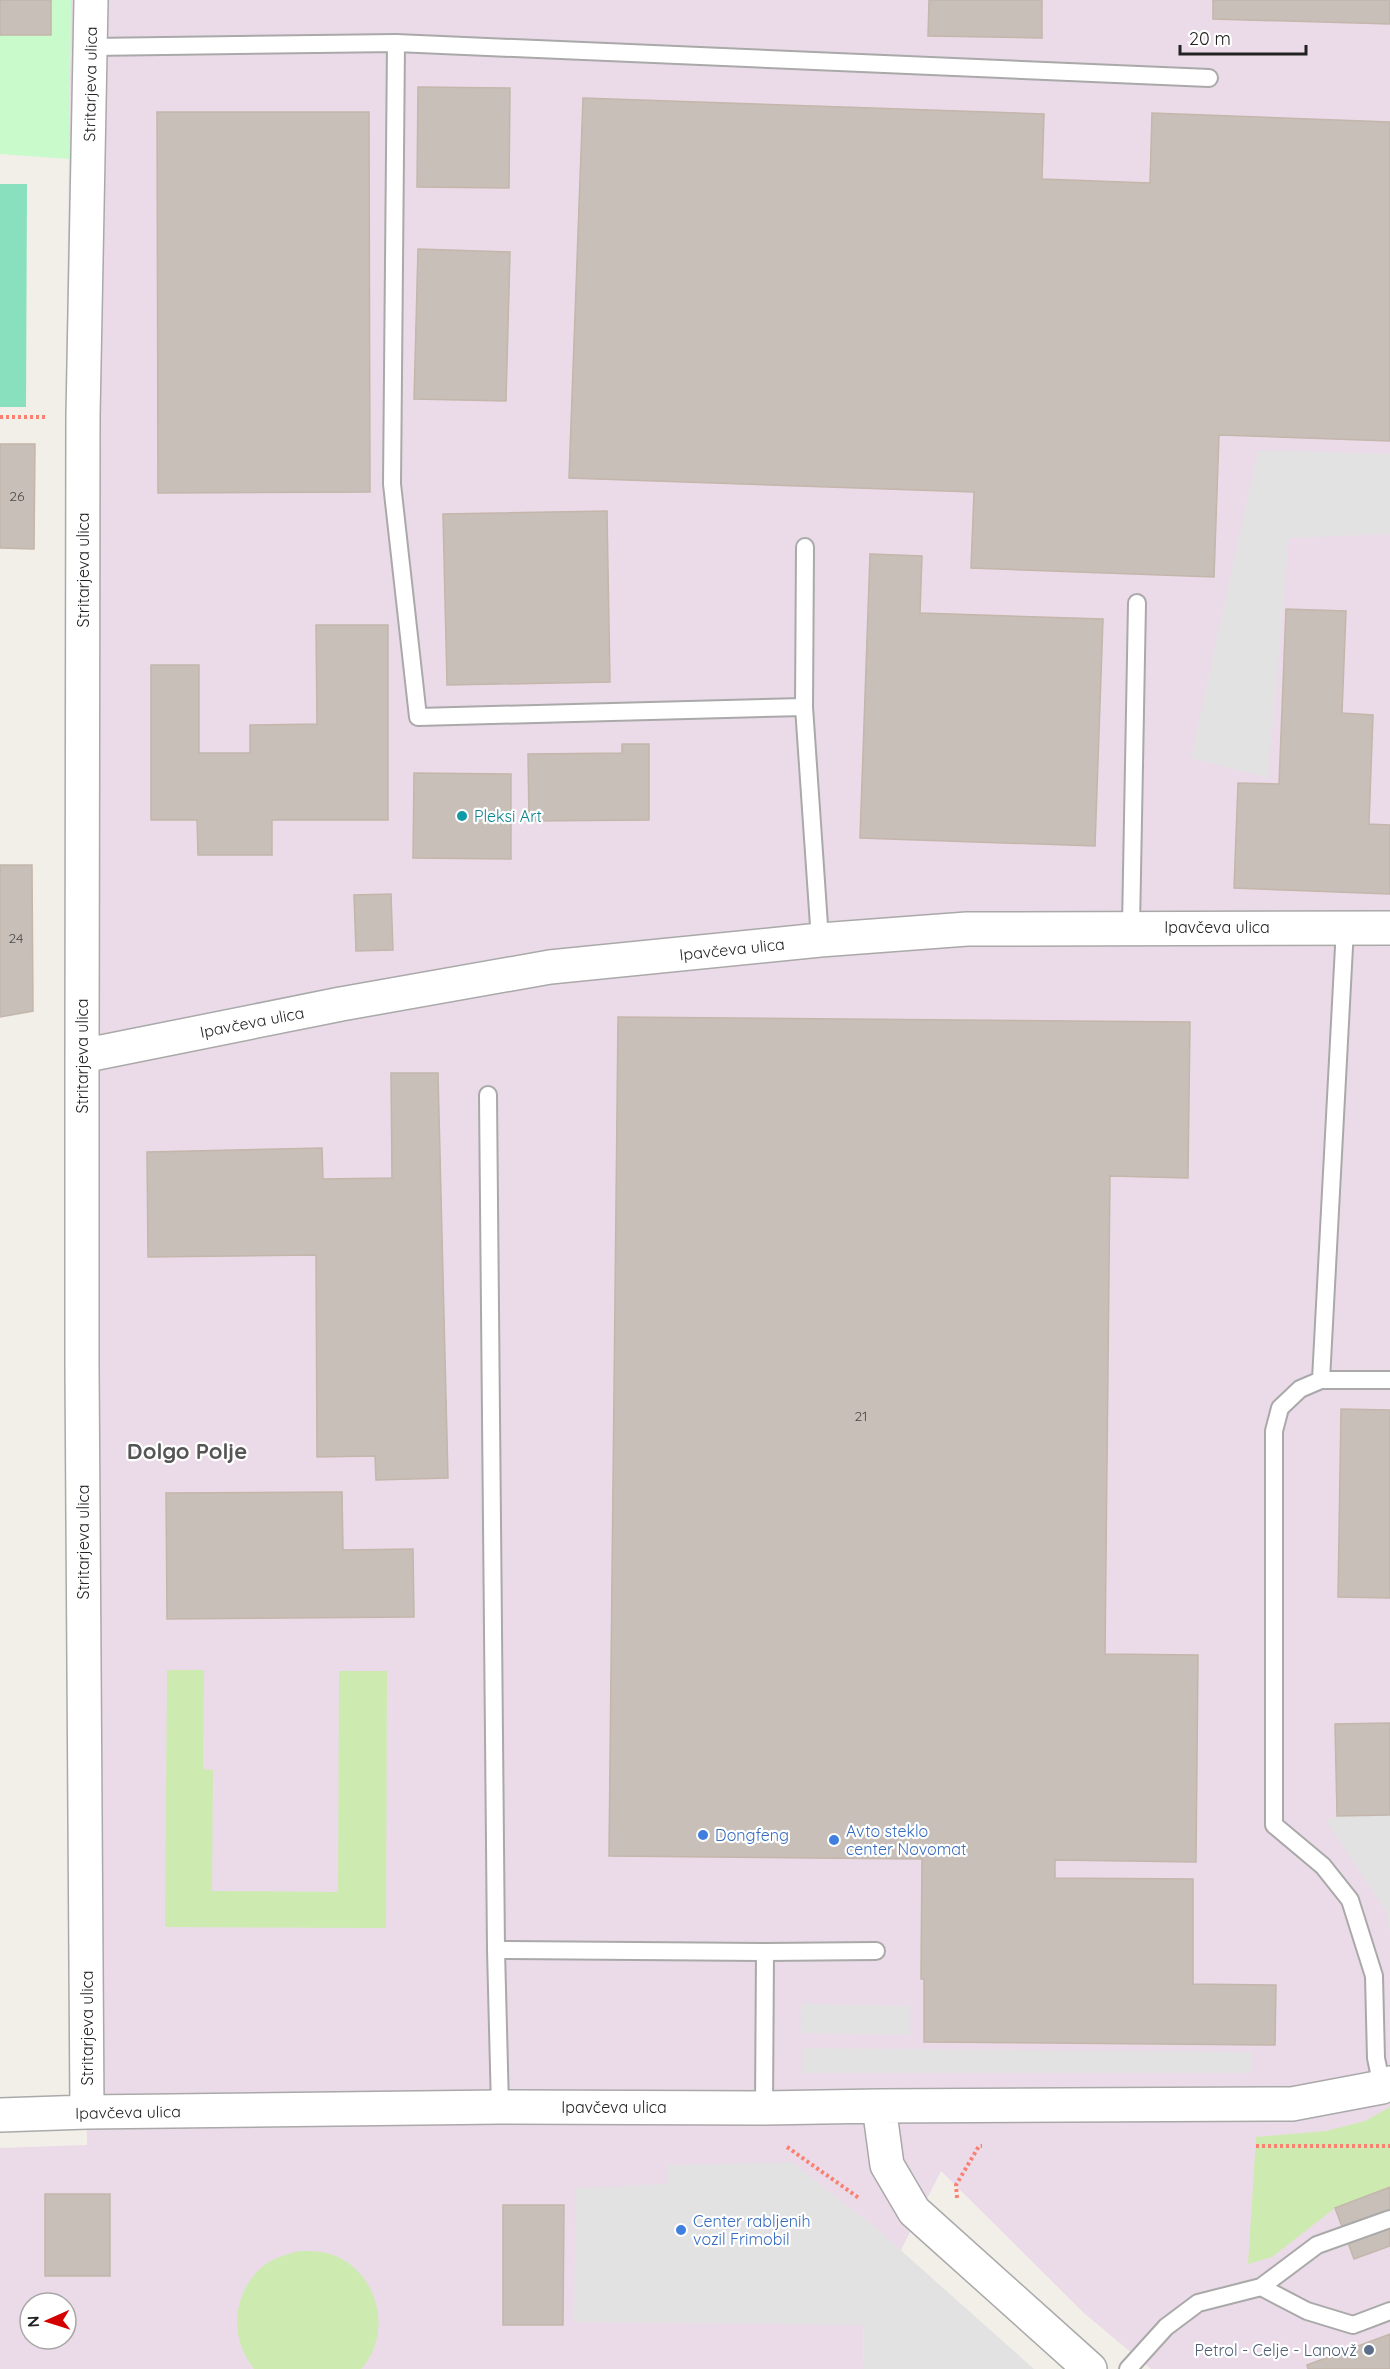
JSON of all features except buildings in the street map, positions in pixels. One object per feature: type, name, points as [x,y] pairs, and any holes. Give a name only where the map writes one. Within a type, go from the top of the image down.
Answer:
[{"type":"street","name":"Stritarjeva ulica","points":[[87,2112],[82,1380],[83,416],[91,0]]},
{"type":"street","name":"Ipavčeva ulica","points":[[82,1056],[340,1004],[550,967],[820,940],[967,929],[1390,928]]},
{"type":"street","name":"Ipavčeva ulica","points":[[0,2115],[500,2107],[764,2108],[1292,2104],[1386,2085]]},
{"type":"street","points":[[879,2106],[887,2165],[914,2211],[1082,2365]]},
{"type":"lane","points":[[91,47],[396,43],[1209,78]]},
{"type":"lane","points":[[396,43],[392,484],[418,717],[804,707]]},
{"type":"lane","points":[[805,547],[804,707],[820,940]]},
{"type":"lane","points":[[1131,927],[1137,603]]},
{"type":"lane","points":[[1321,1380],[1345,928]]},
{"type":"lane","points":[[488,1095],[496,1950],[500,2107]]},
{"type":"lane","points":[[1386,2085],[1376,2058],[1374,1976],[1350,1900],[1323,1866],[1274,1825],[1274,1431],[1280,1408],[1300,1389],[1321,1380],[1390,1380]]},
{"type":"lane","points":[[496,1950],[876,1951]]},
{"type":"lane","points":[[764,2108],[765,1952]]},
{"type":"lane","points":[[1128,2369],[1166,2327],[1198,2303],[1261,2287],[1317,2245],[1390,2219]]},
{"type":"lane","points":[[1261,2287],[1307,2311],[1353,2325],[1390,2311]]},
{"type":"path","points":[[777,2142],[798,2152],[864,2201]]},
{"type":"path","points":[[957,2202],[956,2185],[979,2146],[991,2146]]},
{"type":"path","points":[[1250,2146],[1390,2146]]},
{"type":"shaded area","points":[[71,0],[1390,0],[1390,2369],[1151,2369],[1085,2314],[941,2171],[863,2325],[864,2369],[0,2369],[0,2148],[87,2145],[66,387]]},
{"type":"shaded area","points":[[1258,450],[1390,454],[1390,534],[1289,538],[1268,778],[1191,758]]},
{"type":"shaded area","points":[[1390,1815],[1390,1932],[1387,1913],[1326,1820],[1337,1816]]},
{"type":"shaded area","points":[[802,2004],[909,2006],[909,2035],[801,2033]]},
{"type":"shaded area","points":[[803,2048],[1252,2052],[1252,2073],[802,2073]]},
{"type":"shaded area","points":[[792,2162],[877,2229],[1034,2369],[864,2369],[863,2325],[574,2322],[576,2188],[668,2184],[668,2165]]},
{"type":"green space","points":[[0,0],[71,0],[69,159],[0,154]]},
{"type":"green space","points":[[0,184],[27,184],[26,407],[0,407]]},
{"type":"green space","points":[[167,1670],[204,1670],[203,1769],[213,1770],[212,1891],[338,1892],[339,1671],[387,1671],[386,1928],[165,1927]]},
{"type":"green space","points":[[1390,2107],[1390,2187],[1335,2208],[1272,2257],[1248,2264],[1256,2137],[1326,2131],[1365,2121]]},
{"type":"green space","points":[[299,2251],[315,2251],[340,2258],[354,2267],[365,2279],[377,2309],[379,2324],[371,2355],[361,2369],[254,2369],[246,2357],[240,2344],[237,2317],[244,2291],[251,2279],[265,2265],[279,2257]]},
{"type":"place","name":"Pleksi Art","points":[[462,816]]},
{"type":"place","name":"Dongfeng","points":[[703,1835]]},
{"type":"place","name":"Avto steklo center Novomat","points":[[834,1840]]},
{"type":"place","name":"Center rabljenih vozil Frimobil","points":[[681,2230]]},
{"type":"place","name":"Petrol - Celje - Lanovž","points":[[1369,2350]]},
{"type":"district","name":"Dolgo Polje","points":[[187,1451]]}]
